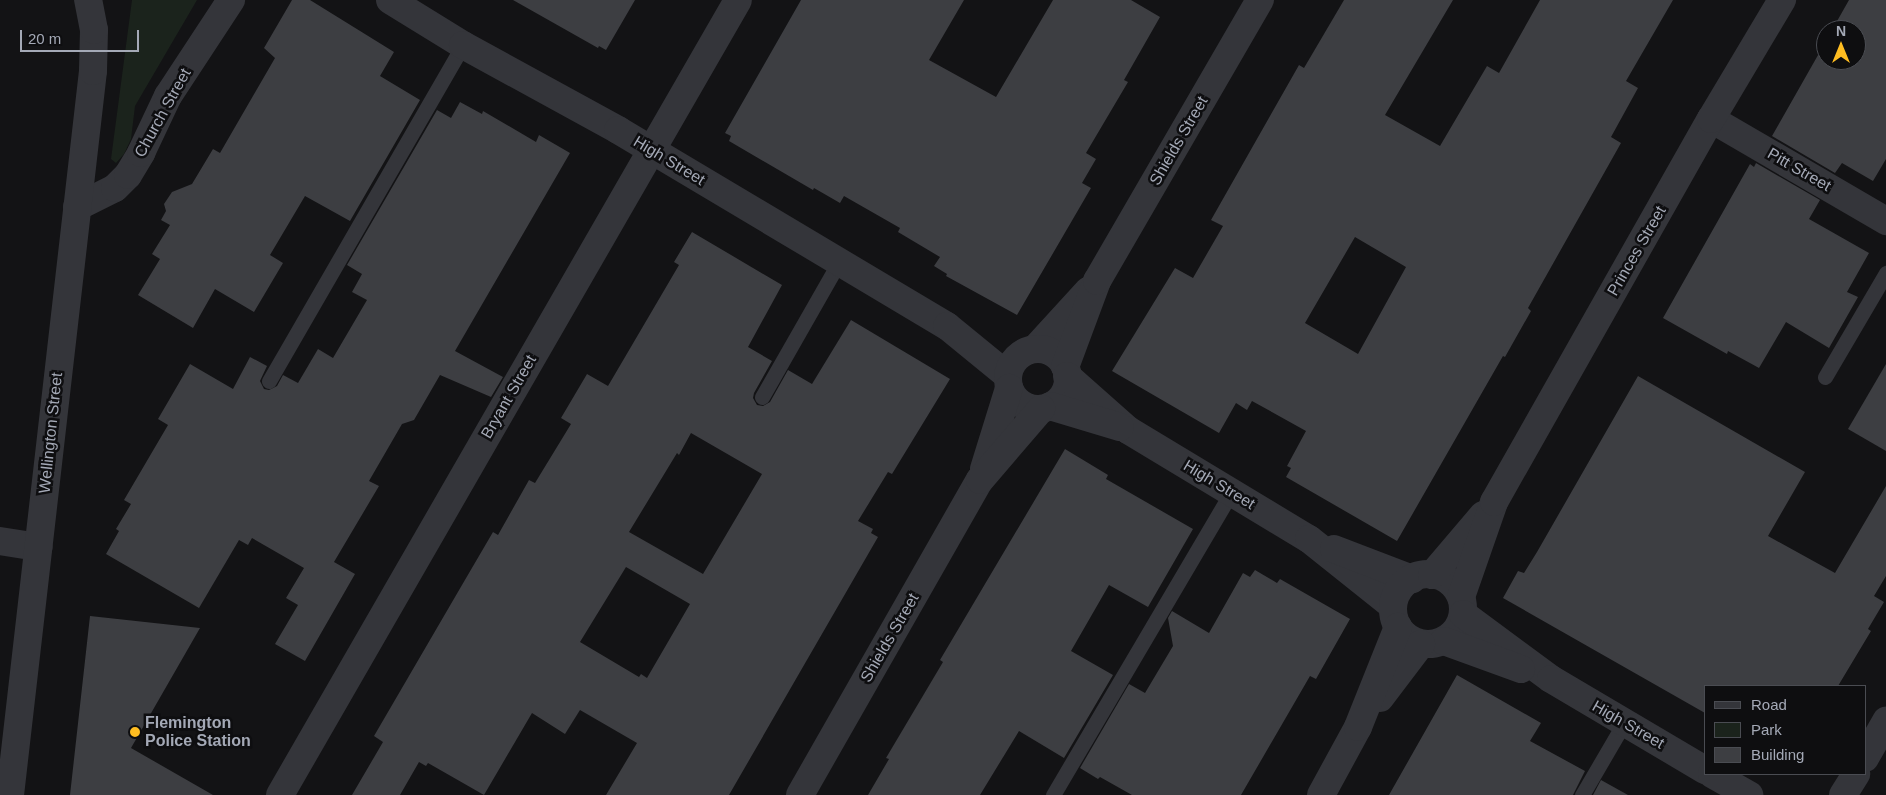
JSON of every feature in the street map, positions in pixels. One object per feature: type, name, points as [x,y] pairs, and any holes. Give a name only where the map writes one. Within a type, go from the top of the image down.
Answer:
[{"type":"street","name":"Wellington Street","points":[[10,795],[93,71],[94,30],[88,0]]},
{"type":"street","name":"Wellington Street","points":[[93,71],[109,0]]},
{"type":"street","name":"Church Street","points":[[77,207],[115,188],[128,174],[141,154],[168,96],[231,0]]},
{"type":"street","name":"High Street","points":[[390,0],[463,45],[618,130],[651,152],[947,326],[1009,382]]},
{"type":"street","name":"Bryant Street","points":[[280,795],[738,0]]},
{"type":"street","name":"Shields Street","points":[[1066,372],[1097,281],[1260,0]]},
{"type":"street","name":"Princes Street","points":[[1462,606],[1494,502],[1782,0]]},
{"type":"street","name":"Pitt Street","points":[[1712,119],[1886,221]]},
{"type":"street","name":"Shields Street","points":[[1030,351],[1097,281]]},
{"type":"street","name":"High Street","points":[[947,326],[1030,351]]},
{"type":"street","points":[[1030,351],[1053,353],[1066,372],[1064,393],[1046,407],[1021,404],[1009,382],[1017,357],[1030,351]]},
{"type":"street","name":"High Street","points":[[1066,372],[1128,430],[1309,539],[1422,577]]},
{"type":"street","name":"Shields Street","points":[[980,480],[1009,382]]},
{"type":"street","name":"High Street","points":[[1046,407],[1128,430]]},
{"type":"street","name":"Shields Street","points":[[800,795],[980,480],[1046,407]]},
{"type":"street","name":"Princes Street","points":[[1422,577],[1494,502]]},
{"type":"street","name":"High Street","points":[[1309,539],[1396,617]]},
{"type":"street","points":[[0,541],[39,546]]},
{"type":"street","points":[[1320,795],[1358,727],[1396,617],[1396,595],[1402,586],[1422,577],[1450,582],[1462,606],[1453,634],[1433,642],[1358,727]]},
{"type":"street","name":"High Street","points":[[1462,606],[1551,679],[1704,769]]},
{"type":"street","points":[[1396,617],[1412,640],[1433,642]]},
{"type":"street","name":"High Street","points":[[1433,642],[1551,679]]},
{"type":"street","points":[[1866,756],[1886,721]]},
{"type":"street","points":[[1714,775],[1749,795]]},
{"type":"street","points":[[1843,795],[1855,775]]},
{"type":"lane","points":[[269,381],[463,45]]},
{"type":"lane","points":[[762,397],[839,262]]},
{"type":"lane","points":[[1825,377],[1886,273]]},
{"type":"lane","points":[[1052,795],[1230,493]]},
{"type":"lane","points":[[1582,795],[1624,723]]},
{"type":"green space","points":[[132,0],[197,0],[135,106],[131,139],[124,154],[116,163],[111,159]]},
{"type":"building","points":[[292,0],[310,0],[394,52],[380,76],[420,100],[350,221],[305,196],[270,255],[283,263],[254,312],[215,289],[193,328],[138,295],[160,259],[152,254],[170,225],[161,220],[166,211],[164,204],[172,192],[192,184],[213,149],[220,153],[275,58],[264,48]]},
{"type":"building","points":[[513,0],[635,0],[606,50],[599,46],[598,48]]},
{"type":"building","points":[[801,0],[964,0],[929,60],[996,97],[1053,0],[1131,0],[1160,17],[1124,80],[1128,82],[1086,153],[1096,159],[1082,183],[1091,188],[1017,315],[946,276],[947,274],[934,266],[940,257],[898,232],[900,228],[844,196],[840,203],[814,188],[813,190],[729,141],[731,136],[725,133]]},
{"type":"building","points":[[1344,0],[1453,0],[1385,115],[1440,146],[1487,66],[1499,73],[1540,0],[1673,0],[1626,81],[1638,88],[1611,137],[1621,143],[1528,308],[1531,311],[1505,357],[1503,356],[1397,541],[1286,477],[1291,468],[1287,466],[1306,431],[1252,401],[1247,410],[1236,403],[1219,433],[1112,371],[1175,268],[1193,278],[1223,226],[1211,220],[1299,65],[1304,68]],"holes":[[[1355,237],[1406,267],[1358,354],[1305,323]]]},
{"type":"building","points":[[1849,0],[1886,0],[1886,159],[1873,181],[1842,163],[1835,173],[1772,136],[1816,59],[1816,70],[1866,70],[1866,20],[1838,20]]},
{"type":"building","points":[[460,102],[482,114],[483,111],[536,142],[539,135],[570,153],[455,351],[503,377],[491,397],[440,375],[414,420],[402,424],[369,481],[379,486],[334,562],[355,574],[305,661],[275,644],[298,605],[286,598],[304,568],[252,538],[248,545],[239,540],[199,608],[106,554],[119,531],[116,529],[131,504],[124,500],[168,425],[158,419],[190,364],[233,389],[250,357],[267,366],[260,381],[264,389],[269,390],[277,386],[283,375],[298,383],[318,349],[333,358],[367,300],[352,292],[362,274],[347,265],[437,110],[451,118]]},
{"type":"building","points":[[1756,163],[1820,200],[1809,219],[1869,253],[1847,292],[1858,297],[1829,348],[1786,322],[1759,368],[1728,351],[1727,354],[1663,318],[1750,164],[1754,167]]},
{"type":"building","points":[[692,232],[782,285],[748,347],[772,361],[754,393],[753,398],[757,405],[763,406],[770,402],[788,370],[812,384],[851,320],[950,379],[892,474],[888,472],[858,521],[873,529],[871,533],[878,537],[729,795],[606,795],[637,743],[580,710],[565,734],[532,713],[484,795],[428,763],[426,766],[419,762],[400,795],[352,795],[383,742],[374,736],[493,532],[498,535],[529,480],[535,483],[571,424],[561,418],[587,374],[608,386],[679,265],[674,262]],"holes":[[[691,433],[762,474],[703,574],[629,532],[677,453],[679,455]],[[626,567],[690,604],[647,678],[641,674],[639,677],[580,642]]]},
{"type":"building","points":[[1886,364],[1886,451],[1848,429]]},
{"type":"building","points":[[1638,376],[1805,472],[1768,536],[1835,573],[1886,486],[1886,576],[1874,596],[1884,602],[1868,629],[1871,631],[1839,685],[1704,685],[1704,712],[1503,598],[1518,571],[1524,573]]},
{"type":"building","points":[[1065,449],[1108,475],[1106,479],[1193,529],[1148,607],[1109,585],[1071,651],[1113,675],[1064,758],[1019,731],[980,795],[868,795],[889,759],[886,758],[943,662],[940,660]]},
{"type":"building","points":[[1255,570],[1277,583],[1280,579],[1350,619],[1316,679],[1310,676],[1241,795],[1132,795],[1080,768],[1129,684],[1145,693],[1173,646],[1168,618],[1172,611],[1209,633],[1243,573],[1250,577]]},
{"type":"building","name":"Flemington Police Station","points":[[90,616],[200,628],[131,748],[213,795],[70,795]]},
{"type":"building","points":[[1457,675],[1541,723],[1530,741],[1585,771],[1573,795],[1389,795]]},
{"type":"building","points":[[1601,780],[1628,795],[1593,795]]},
{"type":"place","name":"Flemington Police Station","points":[[135,732]]}]
